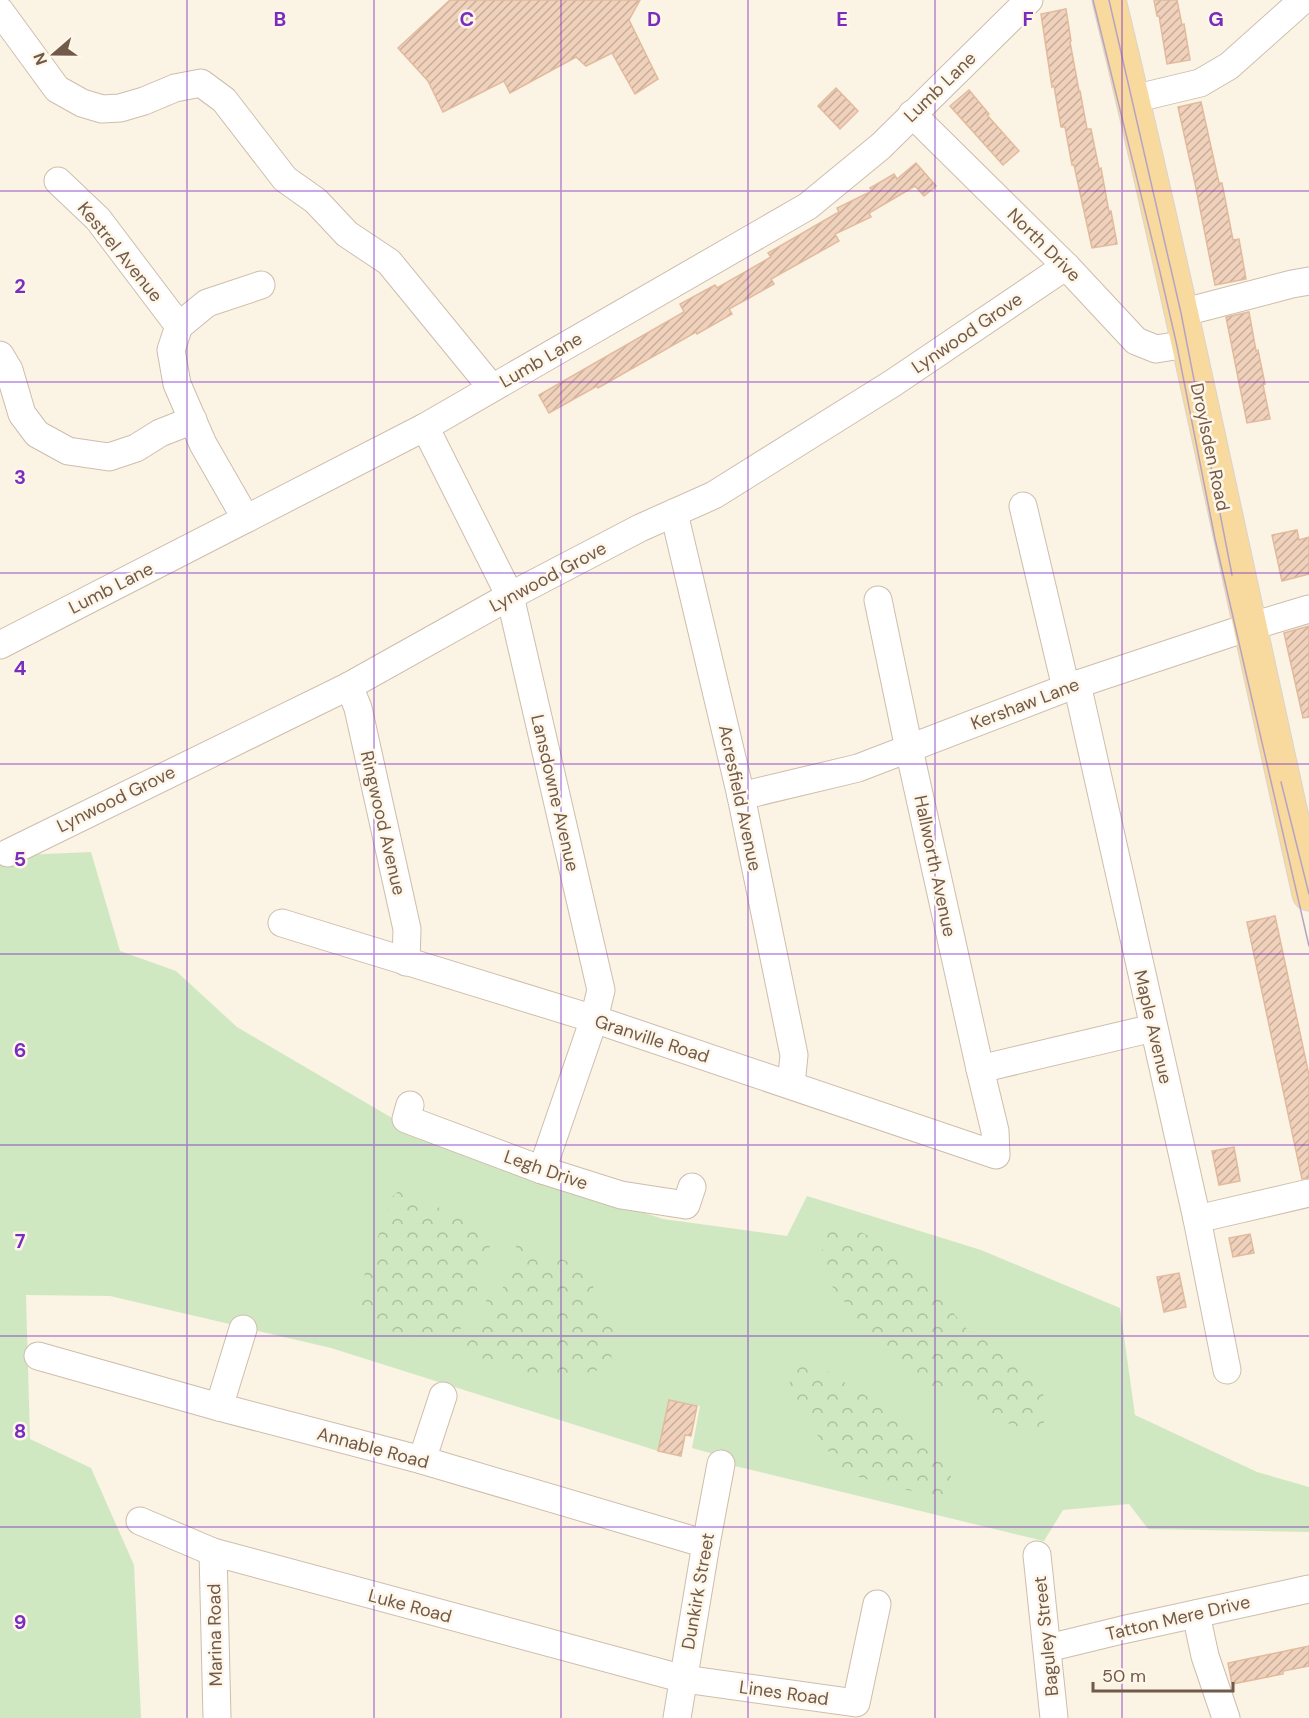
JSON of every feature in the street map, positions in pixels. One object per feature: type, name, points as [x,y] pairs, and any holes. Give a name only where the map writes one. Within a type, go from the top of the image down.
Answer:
[{"type":"main road","name":"Droylsden Road","points":[[1109,0],[1133,99],[1309,894]]},
{"type":"street","name":"Lumb Lane","points":[[0,645],[425,427],[808,206],[881,146],[1029,0]]},
{"type":"street","points":[[1133,99],[1190,86],[1209,78],[1229,66],[1303,0]]},
{"type":"street","points":[[0,11],[57,89],[82,103],[102,109],[120,108],[175,88],[201,83],[224,100],[285,179],[316,201],[347,234],[389,262],[492,388]]},
{"type":"street","name":"North Drive","points":[[912,114],[1066,266],[1136,341],[1156,349],[1184,328],[1292,284],[1309,281]]},
{"type":"street","name":"Kestrel Avenue","points":[[58,181],[98,219],[179,326]]},
{"type":"street","name":"Lynwood Grove","points":[[8,853],[349,686],[510,596],[640,528],[714,495],[893,383],[1066,266]]},
{"type":"street","points":[[246,519],[203,444],[177,384],[171,350],[179,326],[207,303],[261,285]]},
{"type":"street","points":[[0,355],[9,370],[22,414],[37,434],[68,451],[109,457],[136,448],[160,433],[193,420]]},
{"type":"street","name":"Lansdowne Avenue","points":[[425,427],[510,596],[601,990],[594,1020],[542,1170]]},
{"type":"street","name":"Maple Avenue","points":[[1023,506],[1071,686],[1153,1028],[1197,1219],[1227,1370]]},
{"type":"street","name":"Acresfield Avenue","points":[[674,513],[741,796],[794,1056],[791,1085]]},
{"type":"street","name":"Hallworth Avenue","points":[[878,600],[995,1131]]},
{"type":"street","name":"Kershaw Lane","points":[[741,796],[858,768],[1071,686],[1309,609]]},
{"type":"street","name":"Ringwood Avenue","points":[[349,686],[358,708],[407,929],[406,962]]},
{"type":"street","name":"Granville Road","points":[[282,923],[594,1020],[996,1155],[995,1131]]},
{"type":"street","points":[[980,1069],[1153,1028]]},
{"type":"street","name":"Legh Drive","points":[[411,1105],[406,1119],[542,1170],[621,1195],[686,1205],[692,1187]]},
{"type":"street","points":[[1197,1219],[1309,1193]]},
{"type":"street","points":[[219,1407],[243,1329]]},
{"type":"street","name":"Annable Road","points":[[38,1356],[219,1407],[422,1460],[706,1544]]},
{"type":"street","points":[[422,1460],[443,1396]]},
{"type":"street","name":"Dunkirk Street","points":[[677,1718],[721,1464]]},
{"type":"street","name":"Luke Road","points":[[140,1521],[213,1552],[684,1679]]},
{"type":"street","name":"Marina Road","points":[[213,1552],[217,1718]]},
{"type":"street","name":"Baguley Street","points":[[1037,1555],[1054,1718]]},
{"type":"street","name":"Tatton Mere Drive","points":[[1048,1648],[1309,1589]]},
{"type":"street","name":"Lines Road","points":[[684,1679],[854,1710],[877,1604]]},
{"type":"street","points":[[1196,1614],[1205,1656],[1226,1718]]},
{"type":"green space","points":[[91,852],[120,951],[176,971],[237,1027],[438,1145],[663,1219],[787,1236],[807,1196],[981,1250],[1120,1308],[1135,1415],[1257,1472],[1309,1487],[1309,1532],[1148,1529],[1129,1504],[1063,1510],[1044,1541],[735,1466],[728,1458],[692,1448],[700,1406],[669,1400],[658,1451],[331,1348],[110,1296],[26,1295],[30,1439],[91,1468],[134,1565],[141,1718],[0,1718],[0,856]]},
{"type":"green space","points":[[402,1188],[485,1232],[491,1241],[482,1278],[462,1328],[425,1345],[359,1317],[355,1302],[392,1197]]},
{"type":"green space","points":[[838,1222],[876,1239],[933,1289],[966,1328],[1028,1370],[1043,1384],[1044,1428],[1019,1427],[975,1412],[964,1392],[950,1391],[937,1399],[932,1396],[862,1324],[820,1271],[824,1232]]},
{"type":"green space","points":[[517,1243],[583,1267],[613,1326],[611,1367],[556,1381],[469,1354],[465,1346],[488,1297],[500,1291],[509,1279]]},
{"type":"green space","points":[[812,1362],[900,1417],[945,1456],[955,1490],[950,1501],[858,1477],[837,1464],[812,1427],[789,1386],[794,1367]]},
{"type":"building","points":[[450,0],[640,0],[629,20],[658,79],[635,94],[612,53],[586,66],[576,57],[510,93],[504,81],[443,112],[428,81],[398,48]]},
{"type":"building","points":[[1154,0],[1177,0],[1190,60],[1167,64]]},
{"type":"building","points":[[1066,9],[1087,129],[1091,129],[1117,244],[1092,248],[1065,127],[1061,127],[1054,86],[1052,87],[1041,14]]},
{"type":"building","points":[[836,88],[858,111],[840,129],[818,106]]},
{"type":"building","points":[[969,90],[989,114],[987,115],[1019,151],[1003,165],[950,106]]},
{"type":"building","points":[[1201,102],[1219,183],[1222,183],[1233,240],[1239,239],[1246,279],[1215,285],[1178,107]]},
{"type":"building","points":[[916,163],[936,186],[924,196],[915,186],[869,213],[871,217],[835,234],[839,241],[771,279],[774,284],[729,309],[732,314],[549,413],[539,395],[684,312],[680,304],[715,285],[717,288],[771,257],[768,253],[839,212],[837,208],[872,191],[870,188],[894,174],[897,179]]},
{"type":"building","points":[[1249,312],[1265,384],[1263,385],[1270,419],[1247,423],[1226,317]]},
{"type":"building","points":[[1297,530],[1299,540],[1309,537],[1309,574],[1282,581],[1272,535]]},
{"type":"building","points":[[1309,626],[1309,717],[1303,718],[1284,633]]},
{"type":"building","points":[[1275,916],[1309,1075],[1309,1178],[1302,1179],[1247,922]]},
{"type":"building","points":[[1234,1147],[1240,1181],[1219,1185],[1212,1151]]},
{"type":"building","points":[[1250,1234],[1254,1253],[1233,1257],[1229,1238]]},
{"type":"building","points":[[1179,1273],[1186,1307],[1164,1312],[1157,1277]]},
{"type":"building","points":[[669,1400],[697,1406],[691,1436],[685,1435],[681,1456],[658,1451]]},
{"type":"building","points":[[1309,1646],[1309,1666],[1283,1671],[1283,1674],[1232,1684],[1228,1663]]},
{"type":"tram line","points":[[1093,0],[1177,346],[1215,539],[1309,946]]},
{"type":"tram line","points":[[1109,0],[1181,313],[1232,575]]},
{"type":"tram line","points":[[1281,782],[1309,894]]}]
